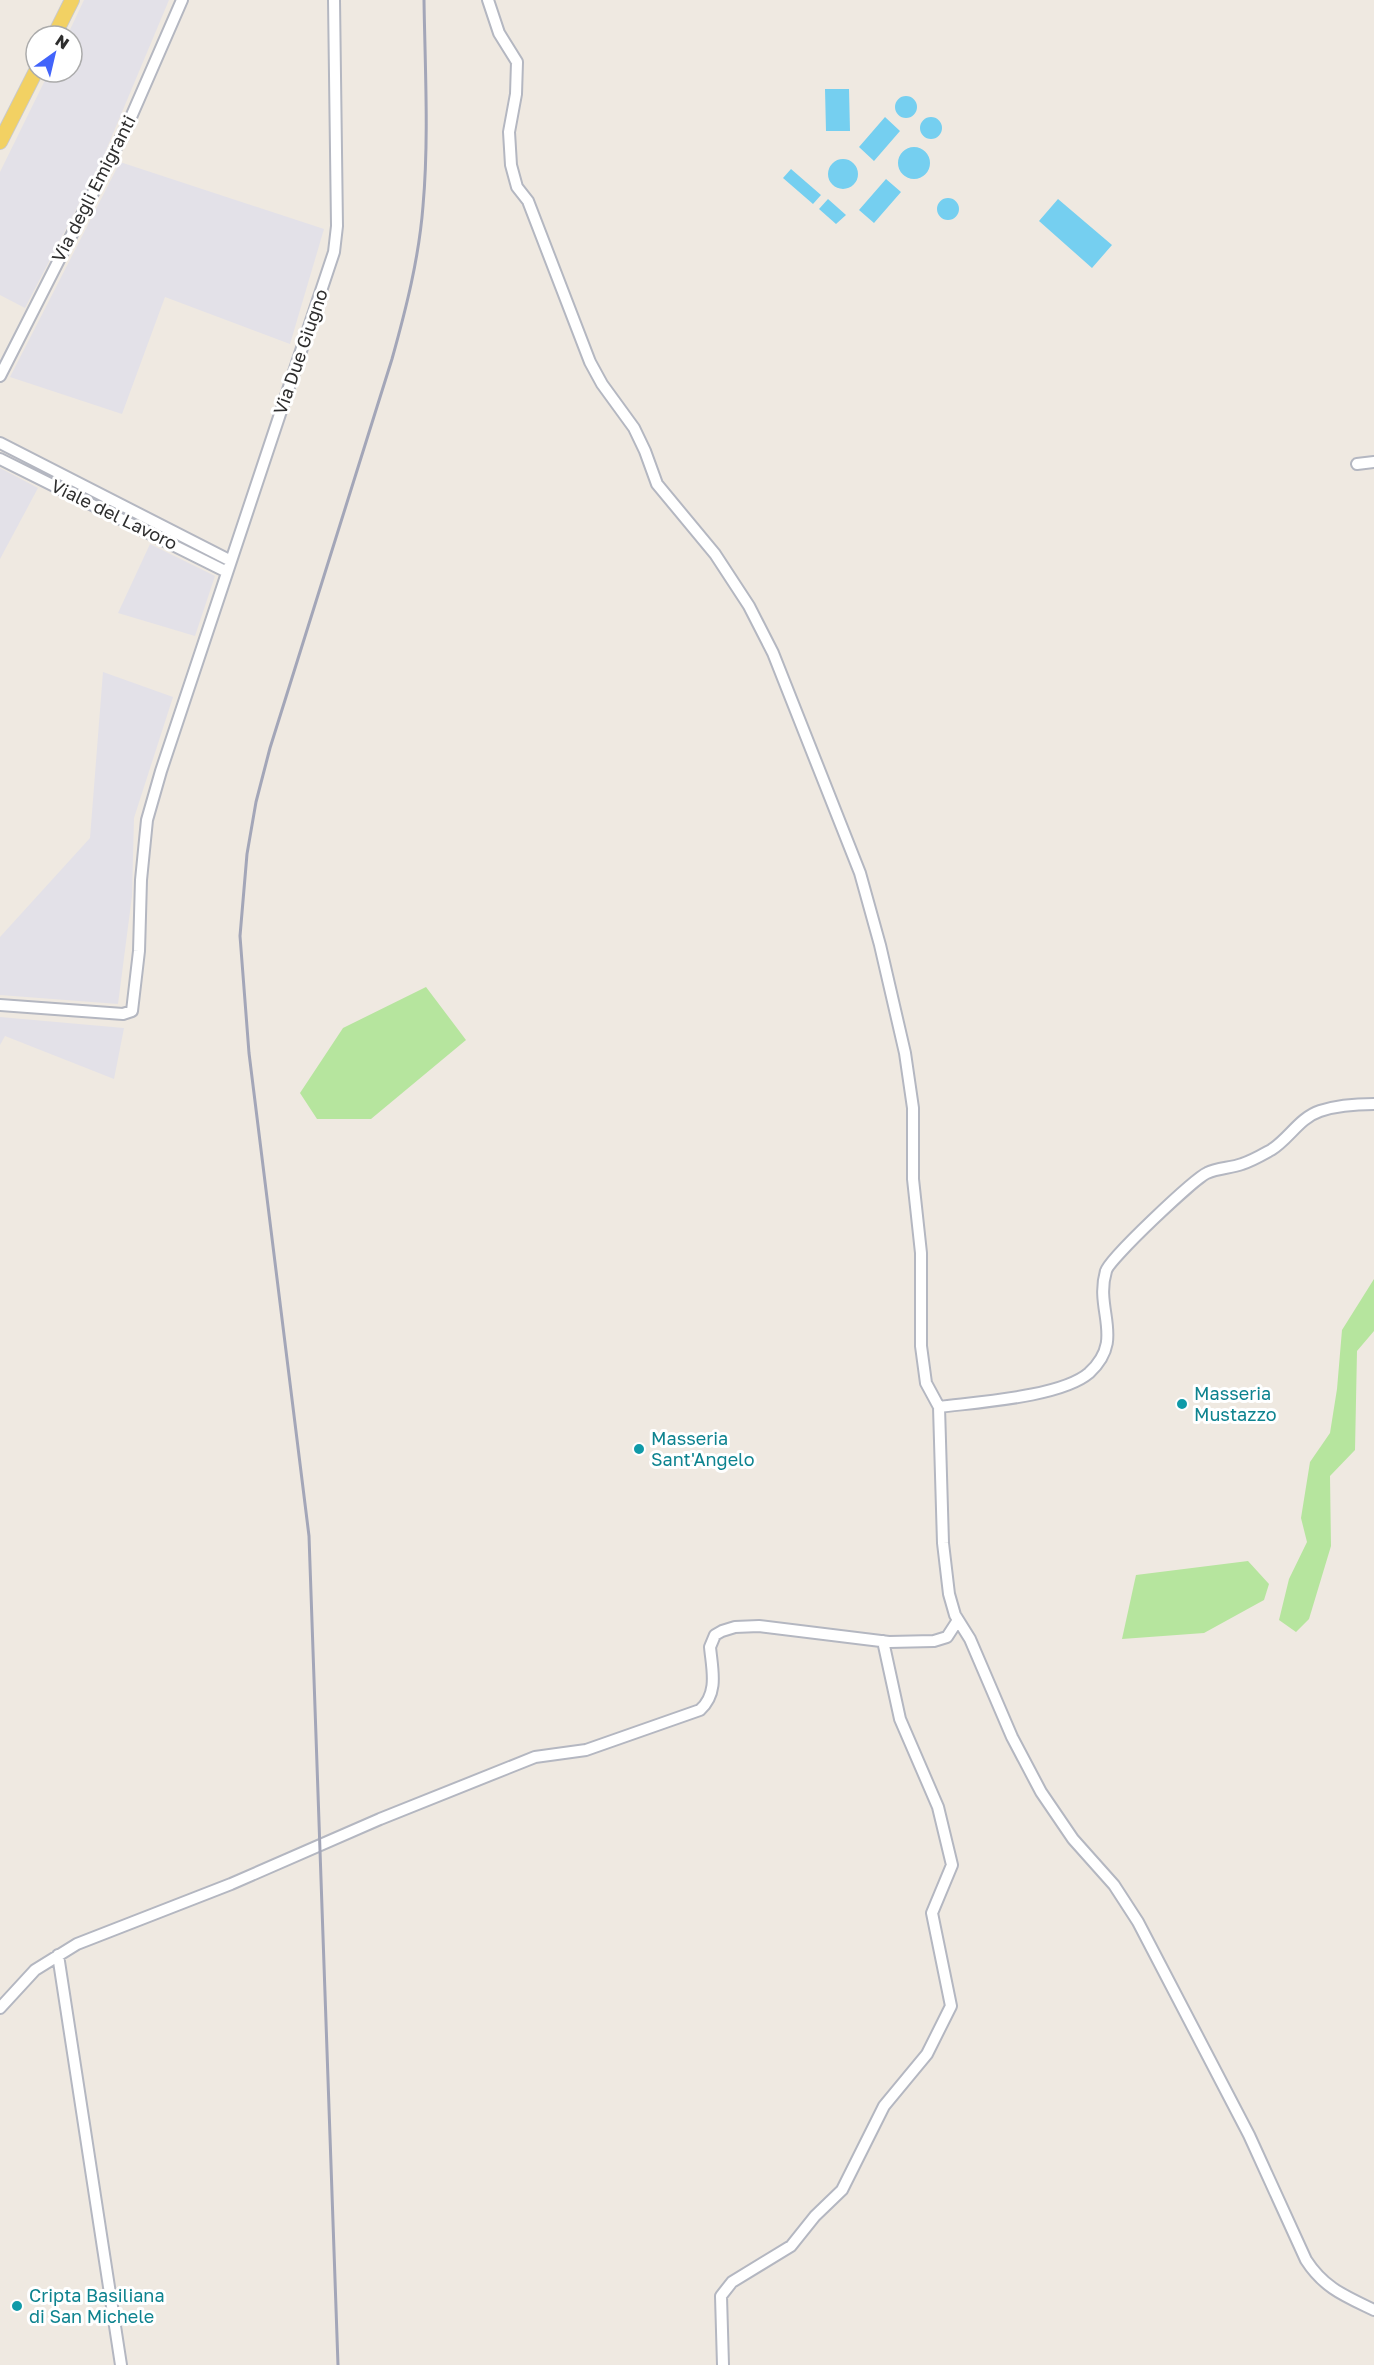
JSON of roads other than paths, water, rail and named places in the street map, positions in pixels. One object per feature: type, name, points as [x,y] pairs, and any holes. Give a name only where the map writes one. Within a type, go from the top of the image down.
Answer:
[{"type":"main road","points":[[60,24],[72,0]]},
{"type":"main road","points":[[0,142],[29,84]]},
{"type":"street","name":"Via degli Emigranti","points":[[0,376],[128,124],[182,0]]},
{"type":"street","name":"Via Due Giugno","points":[[0,1005],[123,1014],[132,1011],[139,951],[141,880],[147,820],[334,252],[337,226],[334,0]]},
{"type":"street","points":[[488,0],[499,33],[516,62],[516,94],[509,132],[511,165],[517,187],[528,201],[590,362],[602,384],[634,428],[657,484],[715,554],[749,606],[773,653],[860,873],[880,945],[907,1064],[913,1108],[913,1179],[921,1252],[921,1346],[926,1383],[939,1407],[943,1543],[949,1594],[958,1620],[970,1639],[1012,1737],[1041,1792],[1073,1839],[1113,1885],[1138,1922],[1249,2135],[1306,2260],[1317,2278],[1339,2293],[1374,2310]]},
{"type":"street","points":[[0,443],[229,566]]},
{"type":"street","name":"Viale del Lavoro","points":[[0,459],[229,566]]},
{"type":"street","points":[[1357,464],[1374,462]]},
{"type":"street","points":[[939,1407],[1057,1390],[1077,1382],[1104,1356],[1107,1348],[1103,1296],[1106,1270],[1134,1237],[1206,1173],[1244,1164],[1273,1149],[1302,1121],[1318,1112],[1348,1104],[1374,1104]]},
{"type":"street","points":[[0,2008],[35,1970],[78,1944],[231,1884],[535,1757],[586,1750],[700,1710],[714,1689],[711,1640],[722,1631],[735,1627],[759,1626],[883,1641],[941,1641],[947,1637],[958,1620]]},
{"type":"street","points":[[723,2365],[721,2296],[732,2282],[791,2246],[815,2216],[842,2190],[884,2106],[927,2054],[951,2006],[932,1913],[952,1865],[939,1807],[900,1719],[883,1641]]},
{"type":"street","points":[[58,1955],[121,2365]]},
{"type":"water","points":[[825,89],[849,89],[850,131],[826,131]]},
{"type":"water","points":[[906,96],[914,99],[917,107],[914,115],[906,118],[898,115],[895,107],[898,99]]},
{"type":"water","points":[[885,117],[900,131],[874,161],[859,147]]},
{"type":"water","points":[[931,117],[939,120],[942,128],[939,136],[931,139],[923,136],[920,128],[923,120]]},
{"type":"water","points":[[914,147],[925,152],[930,163],[925,174],[914,179],[903,174],[898,163],[903,152]]},
{"type":"water","points":[[843,159],[854,163],[858,174],[854,185],[843,189],[832,185],[828,174],[832,163]]},
{"type":"water","points":[[791,169],[821,195],[813,204],[783,178]]},
{"type":"water","points":[[886,179],[901,192],[874,223],[859,210]]},
{"type":"water","points":[[948,198],[956,201],[959,209],[956,217],[948,220],[940,217],[937,209],[940,201]]},
{"type":"water","points":[[828,199],[846,215],[836,224],[819,209]]},
{"type":"water","points":[[1058,199],[1112,245],[1092,268],[1039,221]]},
{"type":"railway","points":[[338,2365],[309,1536],[249,1053],[240,936],[247,854],[256,802],[270,748],[392,359],[415,264],[423,206],[426,155],[424,0]]},
{"type":"place","name":"Masseria Mustazzo","points":[[1182,1404]]},
{"type":"place","name":"Masseria Sant'Angelo","points":[[639,1449]]},
{"type":"place","name":"Cripta Basiliana di San Michele","points":[[17,2306]]}]
